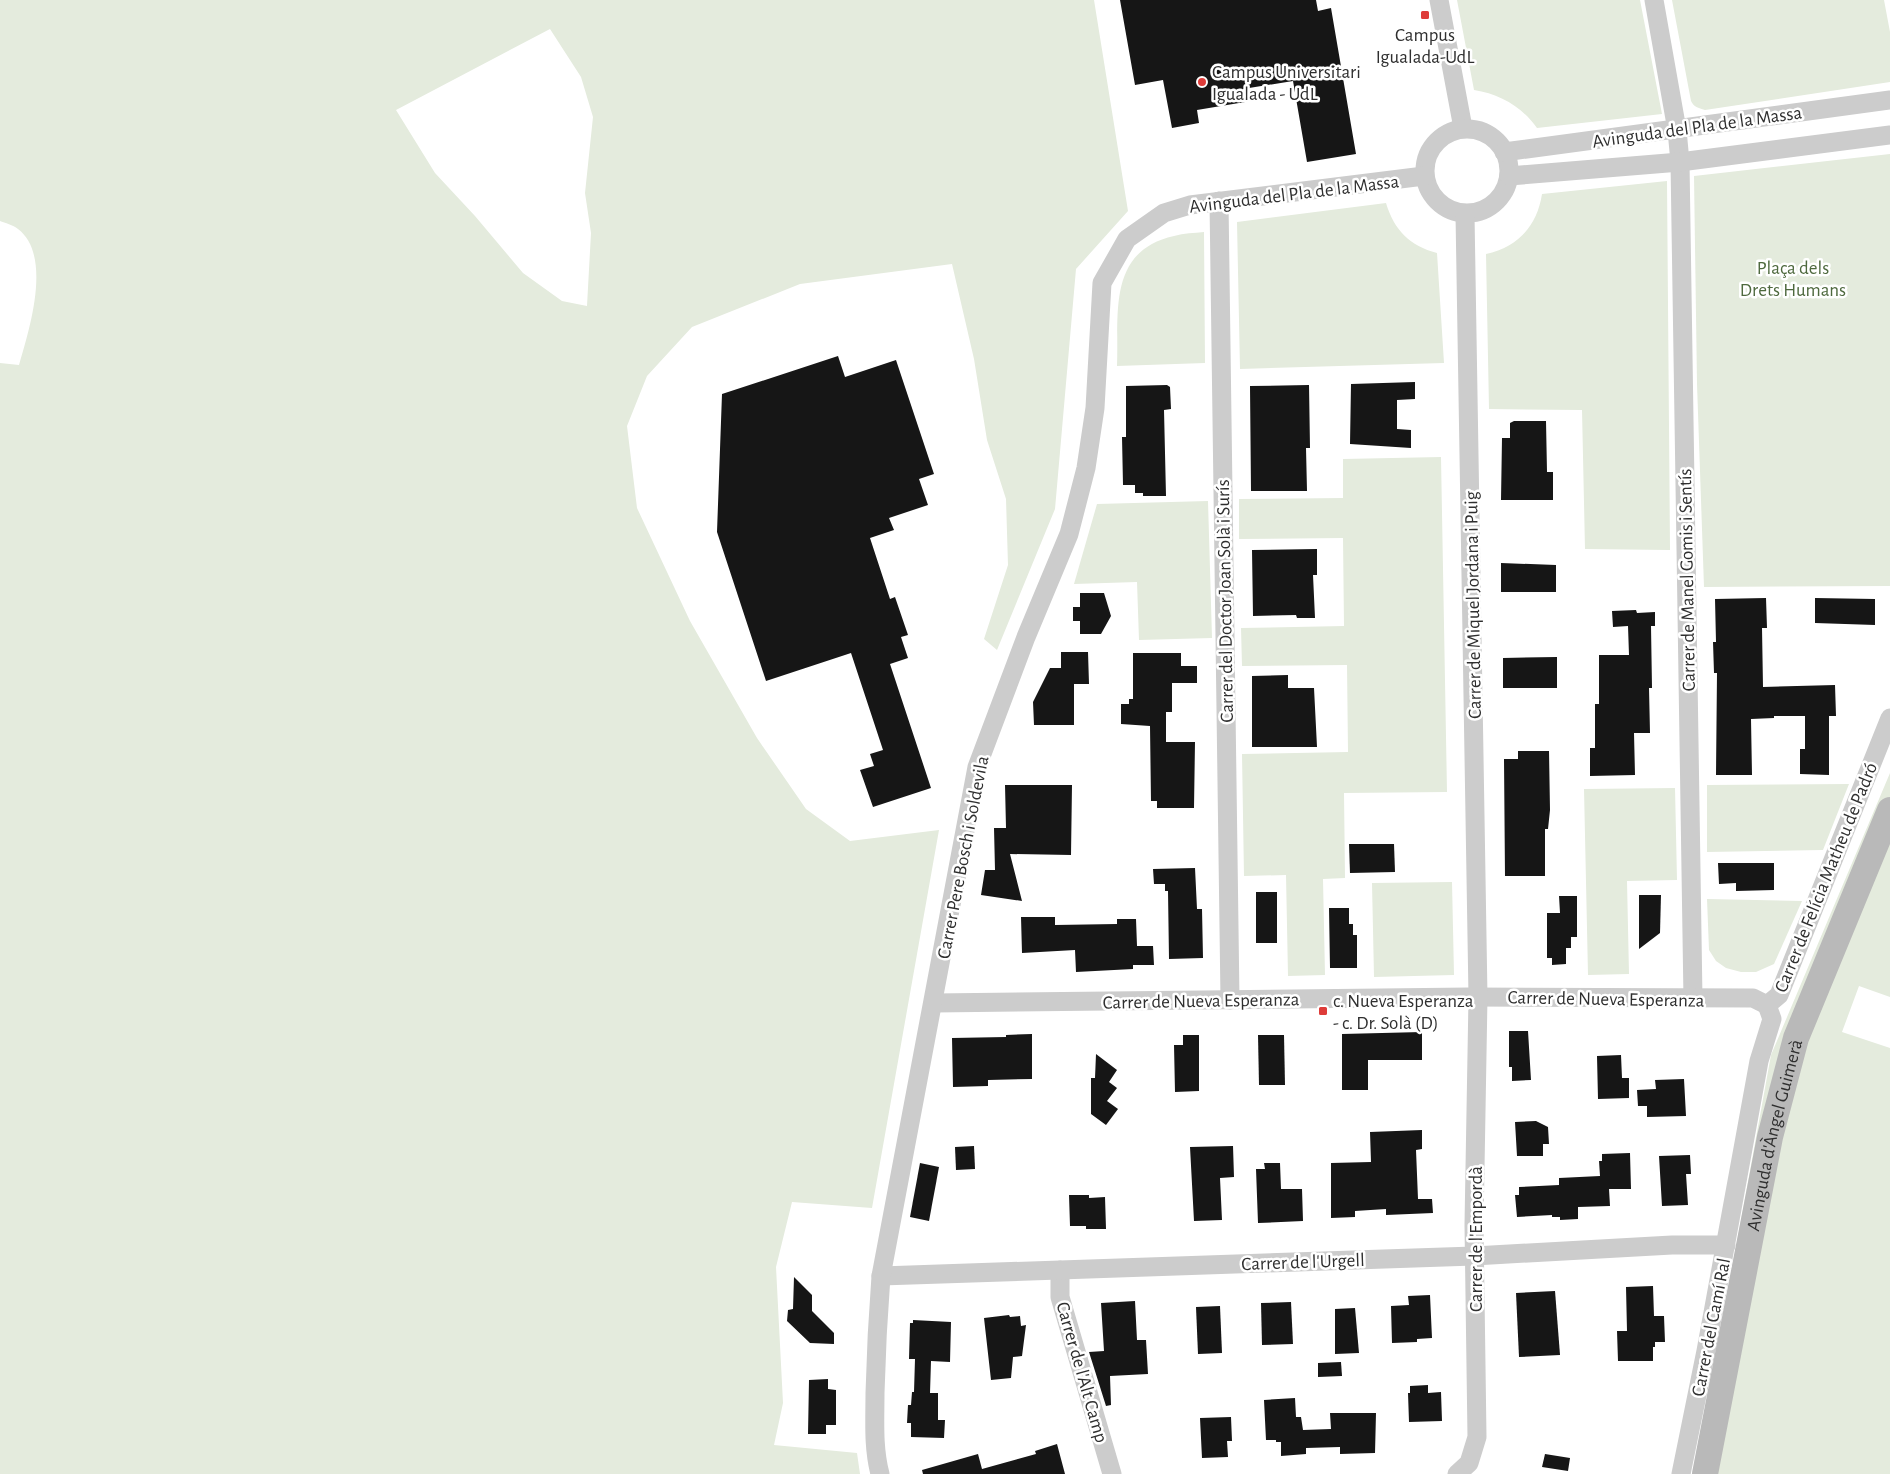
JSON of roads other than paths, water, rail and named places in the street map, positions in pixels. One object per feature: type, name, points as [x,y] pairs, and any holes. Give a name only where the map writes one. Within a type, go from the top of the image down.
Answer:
[{"type":"street","points":[[1439,0],[1463,128]]},
{"type":"street","name":"Carrer de Manel Gomis i Sentís","points":[[1654,0],[1678,130],[1680,162],[1693,999]]},
{"type":"street","name":"Avinguda del Pla de la Massa","points":[[1504,152],[1890,100]]},
{"type":"street","points":[[1463,128],[1476,130],[1487,134],[1497,142],[1504,152],[1509,176],[1502,194],[1494,203],[1478,212],[1466,214],[1451,210],[1438,202],[1429,190],[1424,176],[1426,159],[1434,144],[1447,133],[1463,128]]},
{"type":"street","name":"Avinguda del Pla de la Massa","points":[[1509,176],[1680,162],[1890,135]]},
{"type":"street","name":"Avinguda del Pla de la Massa","points":[[1164,213],[1190,204],[1424,176]]},
{"type":"street","name":"Carrer del Doctor Joan Solà i Surís","points":[[1218,201],[1230,1000]]},
{"type":"street","name":"Carrer Pere Bosch i Soldevila","points":[[880,1474],[875,1451],[875,1391],[881,1276],[977,767],[1012,673],[1069,534],[1086,468],[1095,408],[1102,283],[1127,239],[1164,213]]},
{"type":"street","name":"Carrer de Miquel Jordana i Puig","points":[[1466,214],[1478,997]]},
{"type":"street","name":"Carrer de Felícia Matheu de Padró","points":[[1767,1005],[1779,995],[1890,718]]},
{"type":"street","name":"Avinguda d'Àngel Guimerà","points":[[1705,1474],[1770,1137],[1796,1038],[1890,810]]},
{"type":"street","name":"Carrer de Nueva Esperanza","points":[[934,1003],[1478,997],[1753,998],[1767,1005]]},
{"type":"street","name":"Carrer de l'Empordà","points":[[1457,1474],[1469,1463],[1477,1437],[1474,1256],[1478,997]]},
{"type":"street","name":"Carrer del Camí Ral","points":[[1681,1474],[1726,1245],[1759,1061],[1772,1019],[1767,1005]]},
{"type":"street","name":"Carrer de l'Urgell","points":[[881,1276],[1474,1256],[1672,1245],[1726,1245]]},
{"type":"street","name":"Carrer de l'Alt Camp","points":[[1060,1270],[1060,1297],[1112,1474]]},
{"type":"place","name":"Campus Igualada-UdL","points":[[1425,15]]},
{"type":"place","name":"Campus Universitari Igualada - UdL","points":[[1202,82]]},
{"type":"place","name":"c. Nueva Esperanza - c. Dr. Solà (D)","points":[[1323,1011]]},
{"type":"park label","name":"Plaça dels Drets Humans","points":[[1793,278]]}]
